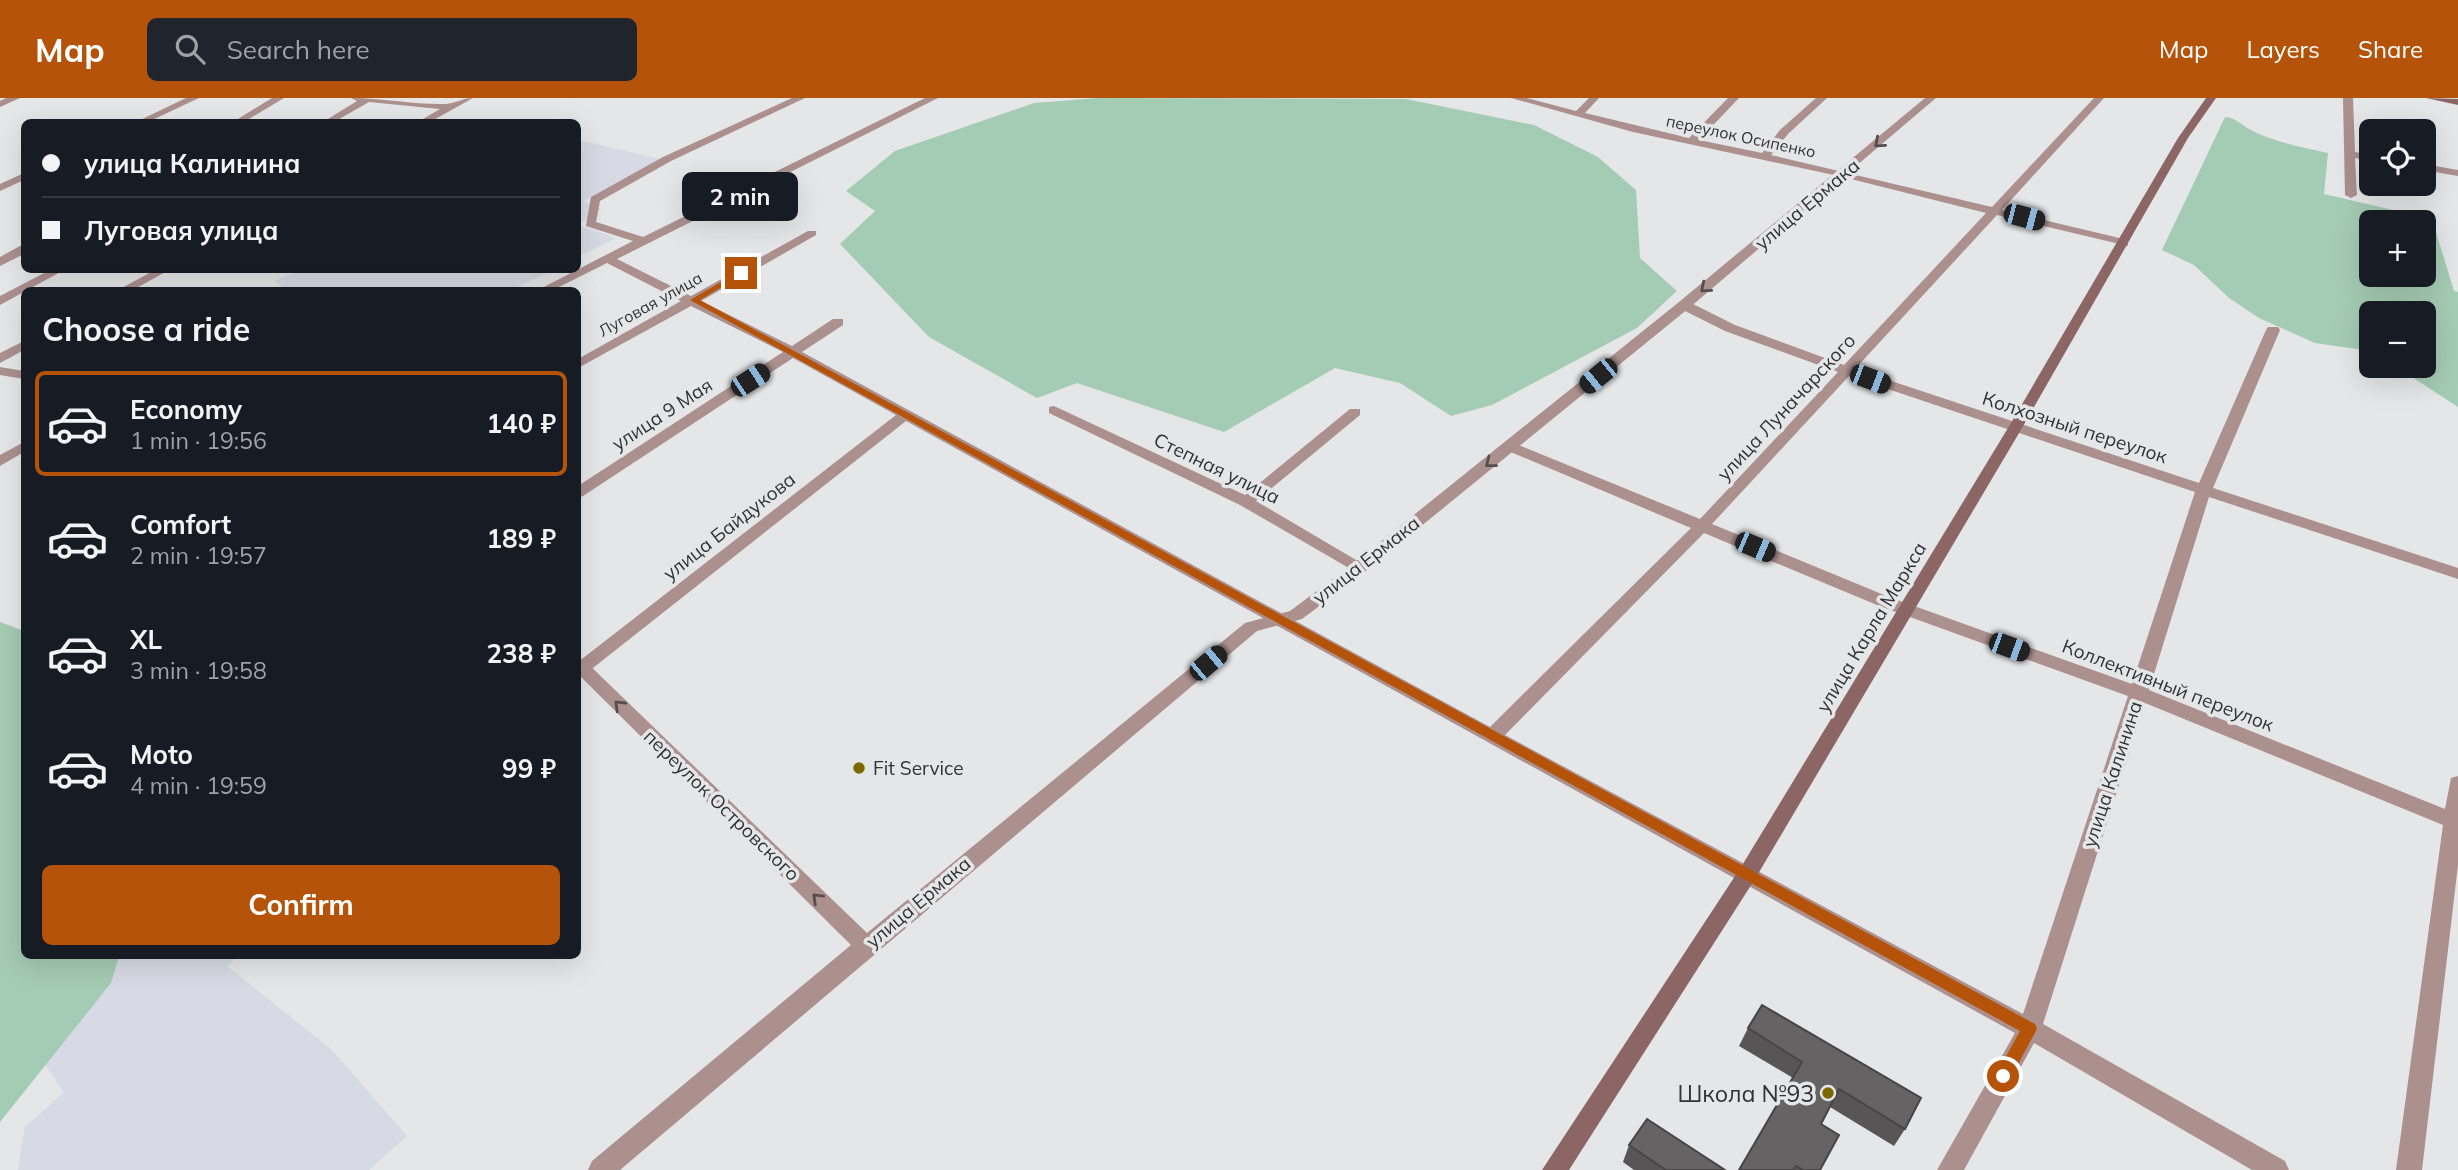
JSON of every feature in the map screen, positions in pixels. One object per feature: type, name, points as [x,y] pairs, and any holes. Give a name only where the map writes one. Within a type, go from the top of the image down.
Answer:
[{"type":"main road","name":"улица Карла Маркса","points":[[1555,1170],[1748,873],[2015,428],[2183,138],[2211,98]]},
{"type":"main road","points":[[2431,98],[2458,102]]},
{"type":"street","points":[[0,104],[15,98]]},
{"type":"street","points":[[148,119],[194,98]]},
{"type":"street","points":[[243,119],[279,98]]},
{"type":"street","points":[[356,98],[448,107]]},
{"type":"street","points":[[333,119],[369,98]]},
{"type":"street","points":[[428,119],[468,98]]},
{"type":"street","points":[[644,241],[590,224],[595,199],[667,159],[800,98]]},
{"type":"street","points":[[581,272],[933,98]]},
{"type":"street","name":"переулок Осипенко","points":[[1516,98],[1691,142],[1998,210],[2124,243]]},
{"type":"street","points":[[1578,115],[1594,98]]},
{"type":"street","points":[[1691,142],[1734,98]]},
{"type":"street","points":[[1764,158],[1784,132],[1822,98]]},
{"type":"street","name":"улица Ермака","points":[[601,1170],[1251,627],[1296,615],[1360,567],[1684,305],[1931,98]]},
{"type":"street","name":"улица Луначарского","points":[[1493,735],[1704,524],[2099,98]]},
{"type":"street","points":[[2348,98],[2351,195]]},
{"type":"street","points":[[2351,154],[2359,156]]},
{"type":"street","points":[[2436,169],[2458,173]]},
{"type":"street","points":[[0,188],[21,178]]},
{"type":"street","name":"Луговая улица","points":[[581,362],[812,233]]},
{"type":"street","points":[[0,262],[21,251]]},
{"type":"street","points":[[608,259],[793,352],[1275,619],[1748,873],[2030,1029],[2276,1170]]},
{"type":"street","points":[[26,287],[52,273]]},
{"type":"street","points":[[130,287],[157,273]]},
{"type":"street","points":[[550,287],[579,273]]},
{"type":"street","points":[[0,301],[21,290]]},
{"type":"street","name":"Колхозный переулок","points":[[1684,305],[1730,328],[1846,370],[2458,574]]},
{"type":"street","name":"улица 9 Мая","points":[[581,491],[838,322]]},
{"type":"street","name":"улица Калинина","points":[[1950,1170],[2030,1029],[2204,490],[2273,330]]},
{"type":"street","points":[[0,359],[21,347]]},
{"type":"street","points":[[0,371],[21,374]]},
{"type":"street","name":"Степная улица","points":[[1054,410],[1247,502],[1360,567]]},
{"type":"street","points":[[1247,502],[1355,411]]},
{"type":"street","name":"улица Байдукова","points":[[581,666],[906,414]]},
{"type":"street","name":"Коллективный переулок","points":[[1511,447],[1704,524],[1906,610],[2138,693],[2455,822]]},
{"type":"street","points":[[0,461],[21,448]]},
{"type":"street","name":"переулок Островского","points":[[581,670],[866,946]]},
{"type":"street","points":[[2409,1170],[2458,783]]},
{"type":"shaded area","points":[[581,141],[661,159],[583,201],[601,209],[581,223]]},
{"type":"shaded area","points":[[581,226],[616,238],[581,256]]},
{"type":"shaded area","points":[[293,273],[547,273],[517,287],[282,287],[274,281]]},
{"type":"shaded area","points":[[118,959],[235,959],[227,966],[331,1049],[407,1136],[369,1170],[18,1170],[25,1127],[64,1092],[35,1051],[88,985]]},
{"type":"green space","points":[[1099,98],[1406,99],[1534,125],[1598,157],[1636,190],[1640,258],[1677,291],[1637,328],[1492,405],[1451,416],[1400,383],[1335,368],[1224,432],[1077,383],[1037,398],[929,337],[840,244],[875,211],[846,191],[895,151],[1034,103]]},
{"type":"green space","points":[[2225,117],[2235,119],[2249,129],[2287,144],[2328,153],[2324,194],[2393,210],[2359,210],[2359,287],[2436,287],[2436,232],[2454,291],[2458,292],[2458,407],[2413,378],[2436,378],[2436,301],[2359,301],[2359,349],[2315,343],[2259,318],[2229,298],[2194,265],[2162,250]]},
{"type":"green space","points":[[0,622],[21,630],[21,959],[118,959],[111,983],[0,1122]]},
{"type":"building","name":"Школа №93","points":[[1762,1005],[1921,1098],[1905,1129],[1839,1089],[1821,1124],[1839,1135],[1820,1170],[1803,1170],[1796,1166],[1793,1170],[1739,1170],[1802,1062],[1748,1028]]},
{"type":"building","points":[[1647,1119],[1725,1170],[1666,1170],[1629,1145]]},
{"type":"place","name":"Fit Service","points":[[859,768]]},
{"type":"place","name":"Школа №93","points":[[1828,1093]]},
{"type":"route","points":[[741,273],[694,300],[930,426],[1275,619],[2030,1029],[2003,1076]]}]
